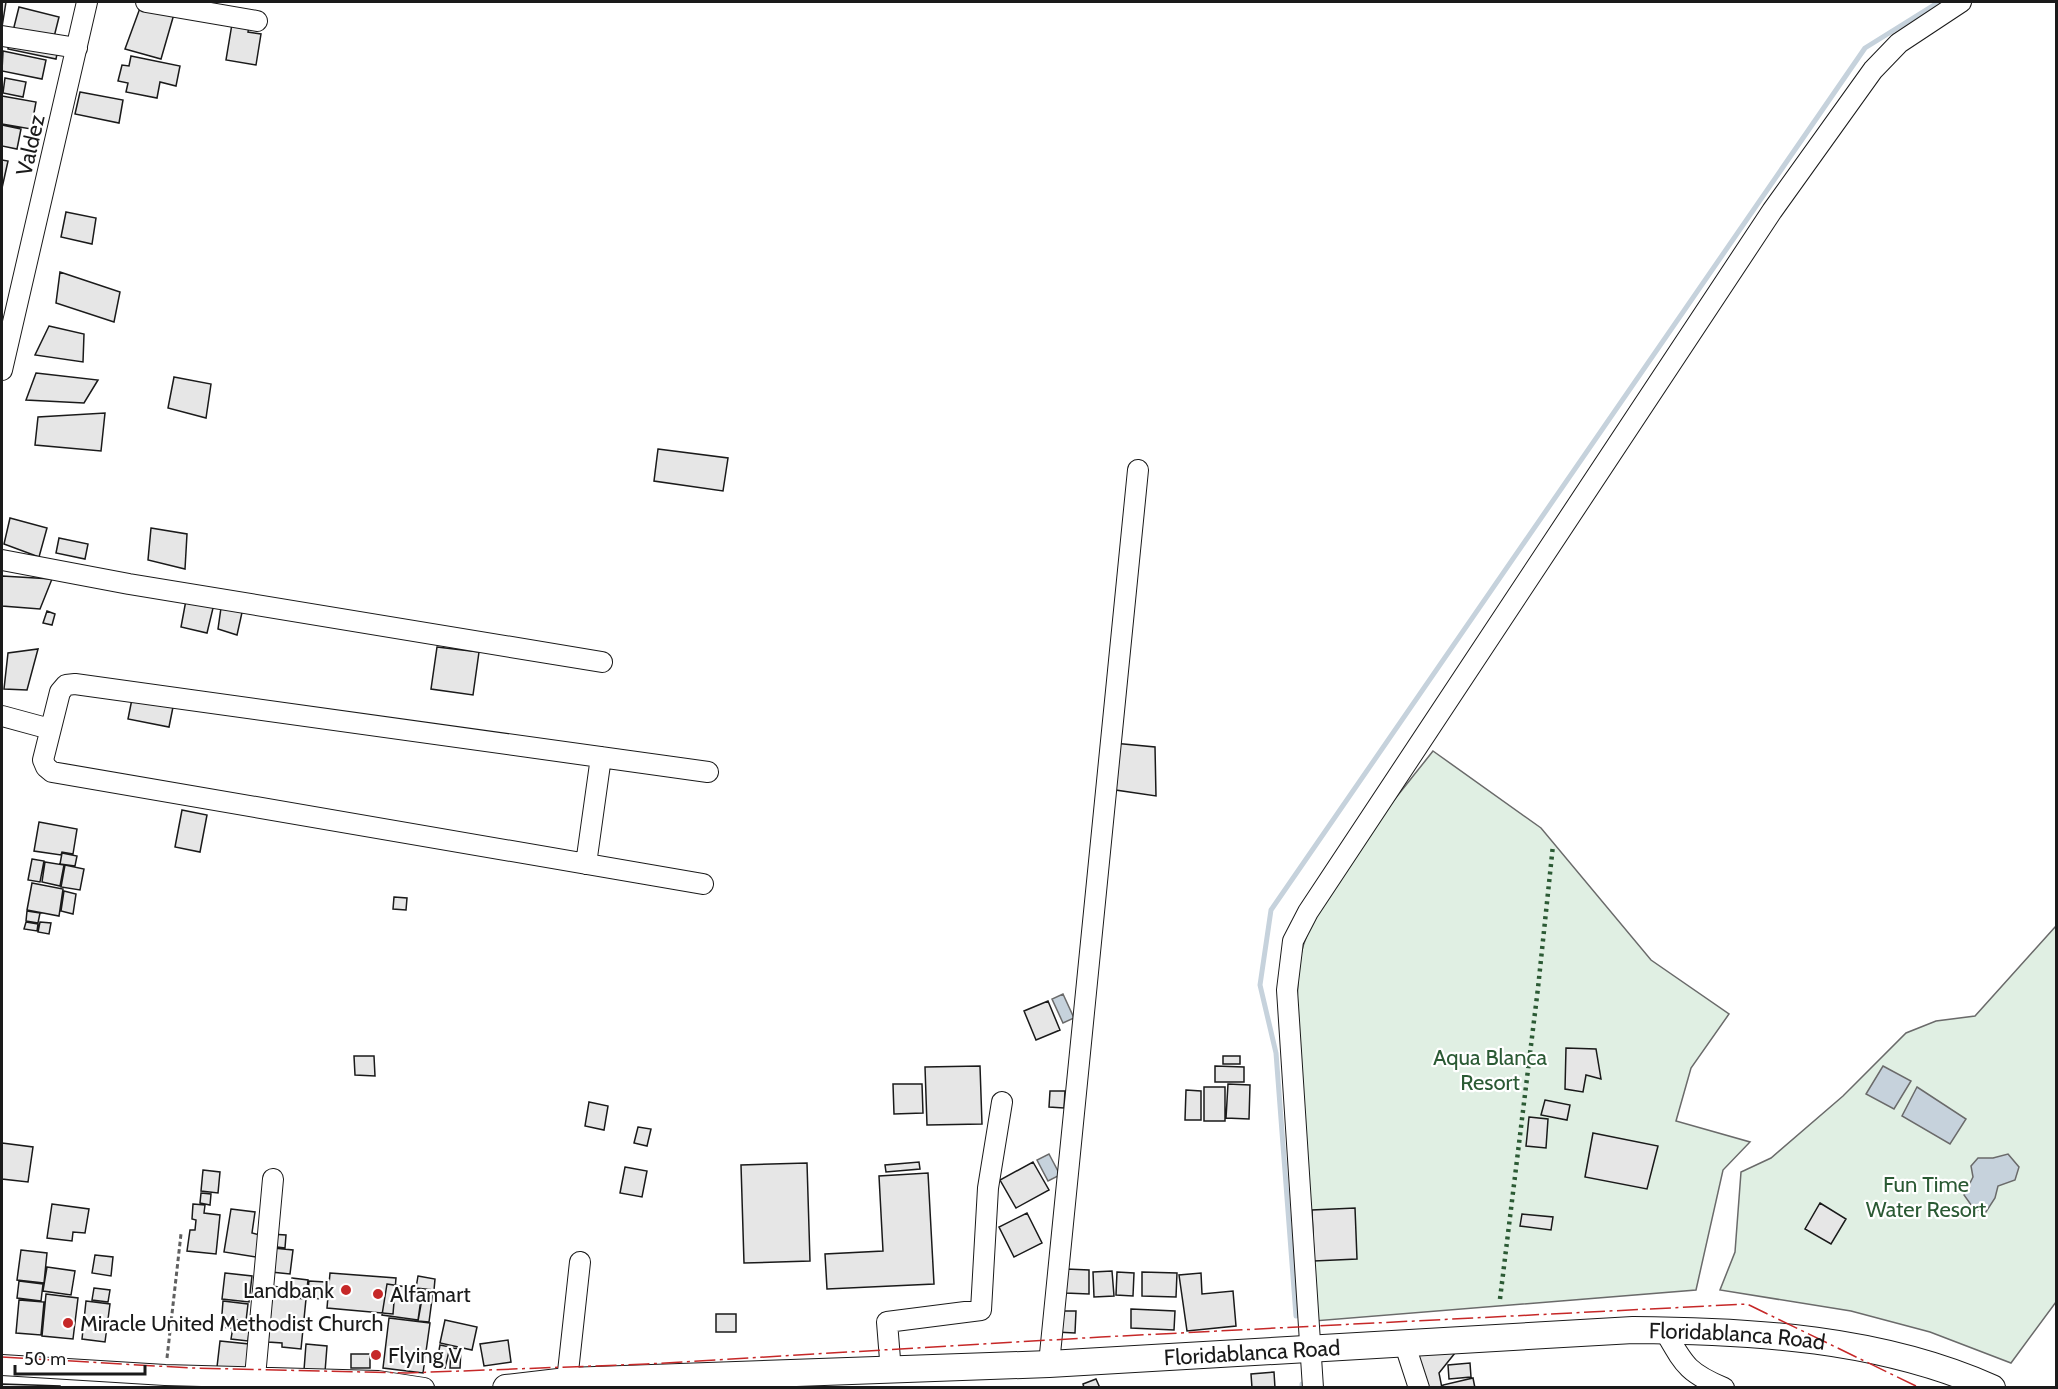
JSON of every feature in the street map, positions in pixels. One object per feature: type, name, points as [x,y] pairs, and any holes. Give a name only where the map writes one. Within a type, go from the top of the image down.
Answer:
[{"type":"main road","name":"Floridablanca Road","points":[[521,1386],[567,1382],[608,1384],[891,1372],[1311,1351],[1664,1330],[1772,1334],[1846,1346],[1933,1366],[1992,1388]]},
{"type":"street","name":"Valdez","points":[[2,370],[87,2]]},
{"type":"street","points":[[146,2],[257,21]]},
{"type":"street","points":[[1313,1388],[1287,990],[1293,941],[1308,912],[1772,211],[1873,70],[1899,43],[1961,2]]},
{"type":"street","points":[[2,36],[77,48]]},
{"type":"street","points":[[1049,1364],[1138,470]]},
{"type":"street","points":[[2,560],[141,586],[602,662]]},
{"type":"street","points":[[703,884],[52,772],[43,760],[60,692],[66,686],[75,684],[708,772]]},
{"type":"street","points":[[2,716],[50,729]]},
{"type":"street","points":[[586,864],[601,757]]},
{"type":"street","points":[[891,1372],[887,1322],[981,1310],[988,1188],[1002,1102]]},
{"type":"street","points":[[255,1377],[273,1179]]},
{"type":"street","points":[[567,1382],[580,1262]]},
{"type":"street","points":[[1664,1330],[1686,1367],[1697,1376],[1724,1388]]},
{"type":"street","points":[[1404,1345],[1419,1388]]},
{"type":"street","points":[[2,1365],[165,1376],[255,1377],[313,1383],[378,1381],[424,1388]]},
{"type":"path","points":[[165,1376],[181,1234]]},
{"type":"green space","name":"Aqua Blanca Resort","points":[[1433,751],[1541,828],[1651,960],[1729,1014],[1691,1068],[1676,1121],[1750,1142],[1723,1170],[1696,1290],[1314,1321],[1297,1000],[1301,954],[1322,902],[1339,875],[1357,848]]},
{"type":"green space","name":"Fun Time Water Resort","points":[[2056,926],[2056,1302],[2011,1363],[1930,1332],[1851,1311],[1720,1290],[1735,1252],[1741,1172],[1771,1158],[1843,1096],[1906,1033],[1936,1021],[1975,1016]]},
{"type":"shaded area","points":[[1063,994],[1074,1018],[1063,1023],[1052,999]]},
{"type":"shaded area","points":[[1883,1066],[1911,1081],[1894,1109],[1866,1094]]},
{"type":"shaded area","points":[[1917,1087],[1966,1119],[1950,1144],[1902,1116]]},
{"type":"shaded area","points":[[1049,1154],[1060,1175],[1048,1181],[1037,1160]]},
{"type":"shaded area","points":[[2008,1154],[2019,1167],[2015,1180],[1998,1186],[1995,1198],[1986,1212],[1974,1209],[1964,1195],[1973,1177],[1971,1166],[1978,1158],[1993,1158]]},
{"type":"building","points":[[2,2],[6,2],[2,27]]},
{"type":"building","points":[[19,7],[59,17],[53,41],[13,31]]},
{"type":"building","points":[[140,8],[174,14],[161,59],[125,49]]},
{"type":"building","points":[[232,24],[249,26],[248,32],[261,34],[256,65],[226,60]]},
{"type":"building","points":[[10,39],[58,49],[56,59],[8,49]]},
{"type":"building","points":[[3,51],[46,60],[42,79],[2,71]]},
{"type":"building","points":[[131,56],[180,66],[176,86],[160,82],[157,98],[126,92],[128,83],[118,81],[122,65],[129,66]]},
{"type":"building","points":[[5,78],[26,82],[23,97],[3,93]]},
{"type":"building","points":[[80,92],[123,100],[119,123],[75,114]]},
{"type":"building","points":[[2,96],[36,102],[31,129],[2,124]]},
{"type":"building","points":[[2,125],[21,129],[17,149],[2,146]]},
{"type":"building","points":[[2,160],[8,161],[2,188]]},
{"type":"building","points":[[66,212],[96,218],[92,244],[61,237]]},
{"type":"building","points":[[60,272],[120,292],[114,322],[56,303]]},
{"type":"building","points":[[49,326],[84,334],[83,362],[35,355]]},
{"type":"building","points":[[36,373],[98,380],[84,403],[26,400]]},
{"type":"building","points":[[174,377],[211,384],[206,418],[168,408]]},
{"type":"building","points":[[105,413],[101,451],[35,445],[38,417]]},
{"type":"building","points":[[658,449],[728,458],[723,491],[654,481]]},
{"type":"building","points":[[10,518],[47,528],[39,557],[4,544]]},
{"type":"building","points":[[151,528],[187,534],[185,569],[148,560]]},
{"type":"building","points":[[59,538],[88,544],[85,559],[56,553]]},
{"type":"building","points":[[2,576],[52,579],[40,609],[2,606]]},
{"type":"building","points":[[186,600],[214,604],[207,633],[181,627]]},
{"type":"building","points":[[222,601],[243,608],[237,635],[218,629]]},
{"type":"building","points":[[47,611],[55,614],[52,625],[43,623]]},
{"type":"building","points":[[437,647],[479,652],[473,695],[431,689]]},
{"type":"building","points":[[38,649],[27,690],[4,689],[8,653]]},
{"type":"building","points":[[132,699],[173,707],[169,727],[128,719]]},
{"type":"building","points":[[1113,743],[1155,747],[1156,796],[1109,789]]},
{"type":"building","points":[[182,810],[207,815],[200,852],[175,847]]},
{"type":"building","points":[[39,822],[77,829],[73,854],[62,852],[61,855],[34,851]]},
{"type":"building","points":[[62,853],[77,856],[75,866],[60,864]]},
{"type":"building","points":[[32,859],[44,861],[40,882],[28,880]]},
{"type":"building","points":[[45,862],[64,865],[60,886],[42,882]]},
{"type":"building","points":[[65,865],[84,869],[80,890],[61,887]]},
{"type":"building","points":[[32,883],[63,889],[59,916],[27,910]]},
{"type":"building","points":[[64,891],[76,894],[73,914],[61,911]]},
{"type":"building","points":[[394,897],[407,898],[406,910],[393,909]]},
{"type":"building","points":[[27,911],[40,913],[38,923],[26,921]]},
{"type":"building","points":[[26,922],[38,924],[37,931],[24,929]]},
{"type":"building","points":[[40,922],[51,923],[49,934],[38,932]]},
{"type":"building","points":[[1048,1001],[1060,1030],[1036,1040],[1024,1011]]},
{"type":"building","points":[[1566,1048],[1596,1049],[1601,1079],[1586,1075],[1583,1092],[1565,1089]]},
{"type":"building","points":[[354,1056],[374,1056],[375,1076],[355,1075]]},
{"type":"building","points":[[1223,1056],[1240,1056],[1240,1064],[1223,1064]]},
{"type":"building","points":[[980,1066],[982,1124],[927,1125],[925,1067]]},
{"type":"building","points":[[1215,1066],[1244,1067],[1244,1082],[1215,1082]]},
{"type":"building","points":[[893,1084],[922,1084],[923,1113],[894,1114]]},
{"type":"building","points":[[1228,1084],[1250,1085],[1249,1119],[1226,1118]]},
{"type":"building","points":[[1204,1087],[1225,1087],[1225,1121],[1204,1121]]},
{"type":"building","points":[[1186,1090],[1201,1091],[1201,1120],[1185,1120]]},
{"type":"building","points":[[1050,1091],[1065,1091],[1064,1108],[1049,1107]]},
{"type":"building","points":[[1545,1100],[1570,1105],[1567,1120],[1541,1115]]},
{"type":"building","points":[[589,1102],[608,1106],[604,1130],[585,1126]]},
{"type":"building","points":[[1529,1117],[1548,1119],[1546,1148],[1526,1146]]},
{"type":"building","points":[[638,1127],[651,1129],[647,1146],[634,1143]]},
{"type":"building","points":[[1593,1133],[1658,1146],[1647,1189],[1585,1177]]},
{"type":"building","points":[[2,1143],[33,1147],[28,1182],[2,1179]]},
{"type":"building","points":[[919,1162],[920,1169],[886,1172],[885,1165]]},
{"type":"building","points":[[1033,1162],[1049,1190],[1016,1208],[1000,1180]]},
{"type":"building","points":[[807,1163],[810,1261],[744,1263],[741,1165]]},
{"type":"building","points":[[625,1167],[647,1171],[642,1197],[620,1193]]},
{"type":"building","points":[[203,1170],[220,1172],[218,1193],[201,1191]]},
{"type":"building","points":[[928,1173],[934,1284],[827,1289],[825,1254],[883,1251],[879,1176]]},
{"type":"building","points":[[201,1193],[211,1194],[210,1205],[200,1203]]},
{"type":"building","points":[[1820,1203],[1846,1219],[1831,1244],[1805,1229]]},
{"type":"building","points":[[52,1204],[89,1209],[85,1233],[73,1232],[72,1241],[47,1238]]},
{"type":"building","points":[[193,1204],[205,1205],[204,1213],[220,1215],[216,1254],[187,1251],[190,1230],[195,1230],[196,1220],[192,1219]]},
{"type":"building","points":[[1355,1208],[1357,1259],[1314,1261],[1312,1210]]},
{"type":"building","points":[[231,1209],[255,1212],[252,1233],[260,1235],[256,1257],[224,1252]]},
{"type":"building","points":[[1027,1213],[1042,1243],[1014,1257],[999,1227]]},
{"type":"building","points":[[1522,1214],[1553,1217],[1551,1230],[1520,1226]]},
{"type":"building","points":[[270,1234],[286,1235],[285,1248],[269,1246]]},
{"type":"building","points":[[273,1248],[293,1250],[290,1274],[271,1272]]},
{"type":"building","points":[[21,1250],[47,1253],[44,1283],[17,1280]]},
{"type":"building","points":[[95,1255],[113,1257],[111,1276],[92,1273]]},
{"type":"building","points":[[47,1267],[75,1271],[71,1295],[43,1291]]},
{"type":"building","points":[[1066,1269],[1089,1270],[1089,1294],[1065,1293]]},
{"type":"building","points":[[1112,1271],[1114,1296],[1094,1297],[1093,1272]]},
{"type":"building","points":[[1117,1272],[1134,1273],[1133,1296],[1116,1295]]},
{"type":"building","points":[[1142,1272],[1177,1273],[1176,1297],[1142,1296]]},
{"type":"building","points":[[225,1273],[252,1276],[249,1302],[222,1299]]},
{"type":"building","points":[[330,1273],[396,1278],[393,1314],[327,1308]]},
{"type":"building","points":[[1201,1273],[1202,1294],[1233,1291],[1236,1326],[1187,1331],[1179,1275]]},
{"type":"building","points":[[418,1276],[435,1279],[434,1290],[416,1288]]},
{"type":"building","points":[[292,1278],[308,1280],[306,1297],[290,1296]]},
{"type":"building","points":[[19,1281],[43,1284],[41,1301],[17,1298]]},
{"type":"building","points":[[309,1281],[325,1282],[323,1299],[307,1298]]},
{"type":"building","points":[[387,1284],[413,1288],[412,1298],[421,1299],[418,1320],[382,1315]]},
{"type":"building","points":[[270,1286],[289,1288],[288,1296],[269,1294]]},
{"type":"building","points":[[94,1288],[110,1290],[108,1302],[92,1300]]},
{"type":"building","points":[[416,1290],[433,1292],[429,1322],[418,1321],[422,1299],[415,1298]]},
{"type":"building","points":[[46,1294],[78,1298],[73,1339],[42,1336]]},
{"type":"building","points":[[272,1296],[306,1299],[301,1349],[282,1347],[282,1343],[268,1342]]},
{"type":"building","points":[[19,1300],[44,1302],[41,1335],[16,1333]]},
{"type":"building","points":[[86,1301],[110,1304],[105,1342],[82,1339]]},
{"type":"building","points":[[223,1301],[248,1304],[246,1321],[232,1319],[231,1328],[221,1327]]},
{"type":"building","points":[[1131,1309],[1175,1311],[1174,1330],[1131,1328]]},
{"type":"building","points":[[1057,1311],[1076,1311],[1075,1333],[1056,1332]]},
{"type":"building","points":[[716,1314],[736,1314],[736,1332],[716,1332]]},
{"type":"building","points":[[389,1318],[430,1323],[423,1373],[383,1368]]},
{"type":"building","points":[[445,1320],[477,1327],[472,1350],[440,1343]]},
{"type":"building","points":[[234,1321],[250,1323],[248,1341],[231,1339]]},
{"type":"building","points":[[508,1340],[511,1362],[484,1366],[480,1344]]},
{"type":"building","points":[[220,1341],[249,1344],[246,1370],[217,1367]]},
{"type":"building","points":[[306,1344],[327,1346],[325,1372],[304,1370]]},
{"type":"building","points":[[440,1345],[450,1347],[445,1368],[436,1366]]},
{"type":"building","points":[[451,1348],[461,1349],[460,1368],[450,1368]]},
{"type":"building","points":[[1455,1353],[1439,1373],[1442,1388],[1424,1388],[1411,1354]]},
{"type":"building","points":[[351,1354],[370,1354],[370,1368],[351,1368]]},
{"type":"building","points":[[1470,1363],[1471,1377],[1449,1379],[1448,1365]]},
{"type":"building","points":[[1274,1372],[1275,1388],[1252,1388],[1251,1374]]},
{"type":"building","points":[[1473,1378],[1475,1388],[1443,1388],[1443,1385]]},
{"type":"building","points":[[1096,1379],[1100,1388],[1084,1388],[1083,1384]]},
{"type":"building","points":[[2,1384],[60,1386],[60,1388],[2,1388]]},
{"type":"waterway","points":[[1296,1316],[1276,1053],[1260,985],[1271,910],[1865,48],[1939,2]]},
{"type":"hedge","points":[[1500,1299],[1553,845]]},
{"type":"power","points":[[2,1357],[191,1368],[407,1373],[647,1364],[1101,1337],[1747,1304],[1920,1388]]},
{"type":"place","name":"Landbank","points":[[346,1290]]},
{"type":"place","name":"Alfamart","points":[[378,1294]]},
{"type":"place","name":"Miracle United Methodist Church","points":[[68,1323]]},
{"type":"place","name":"Flying V","points":[[376,1355]]}]
